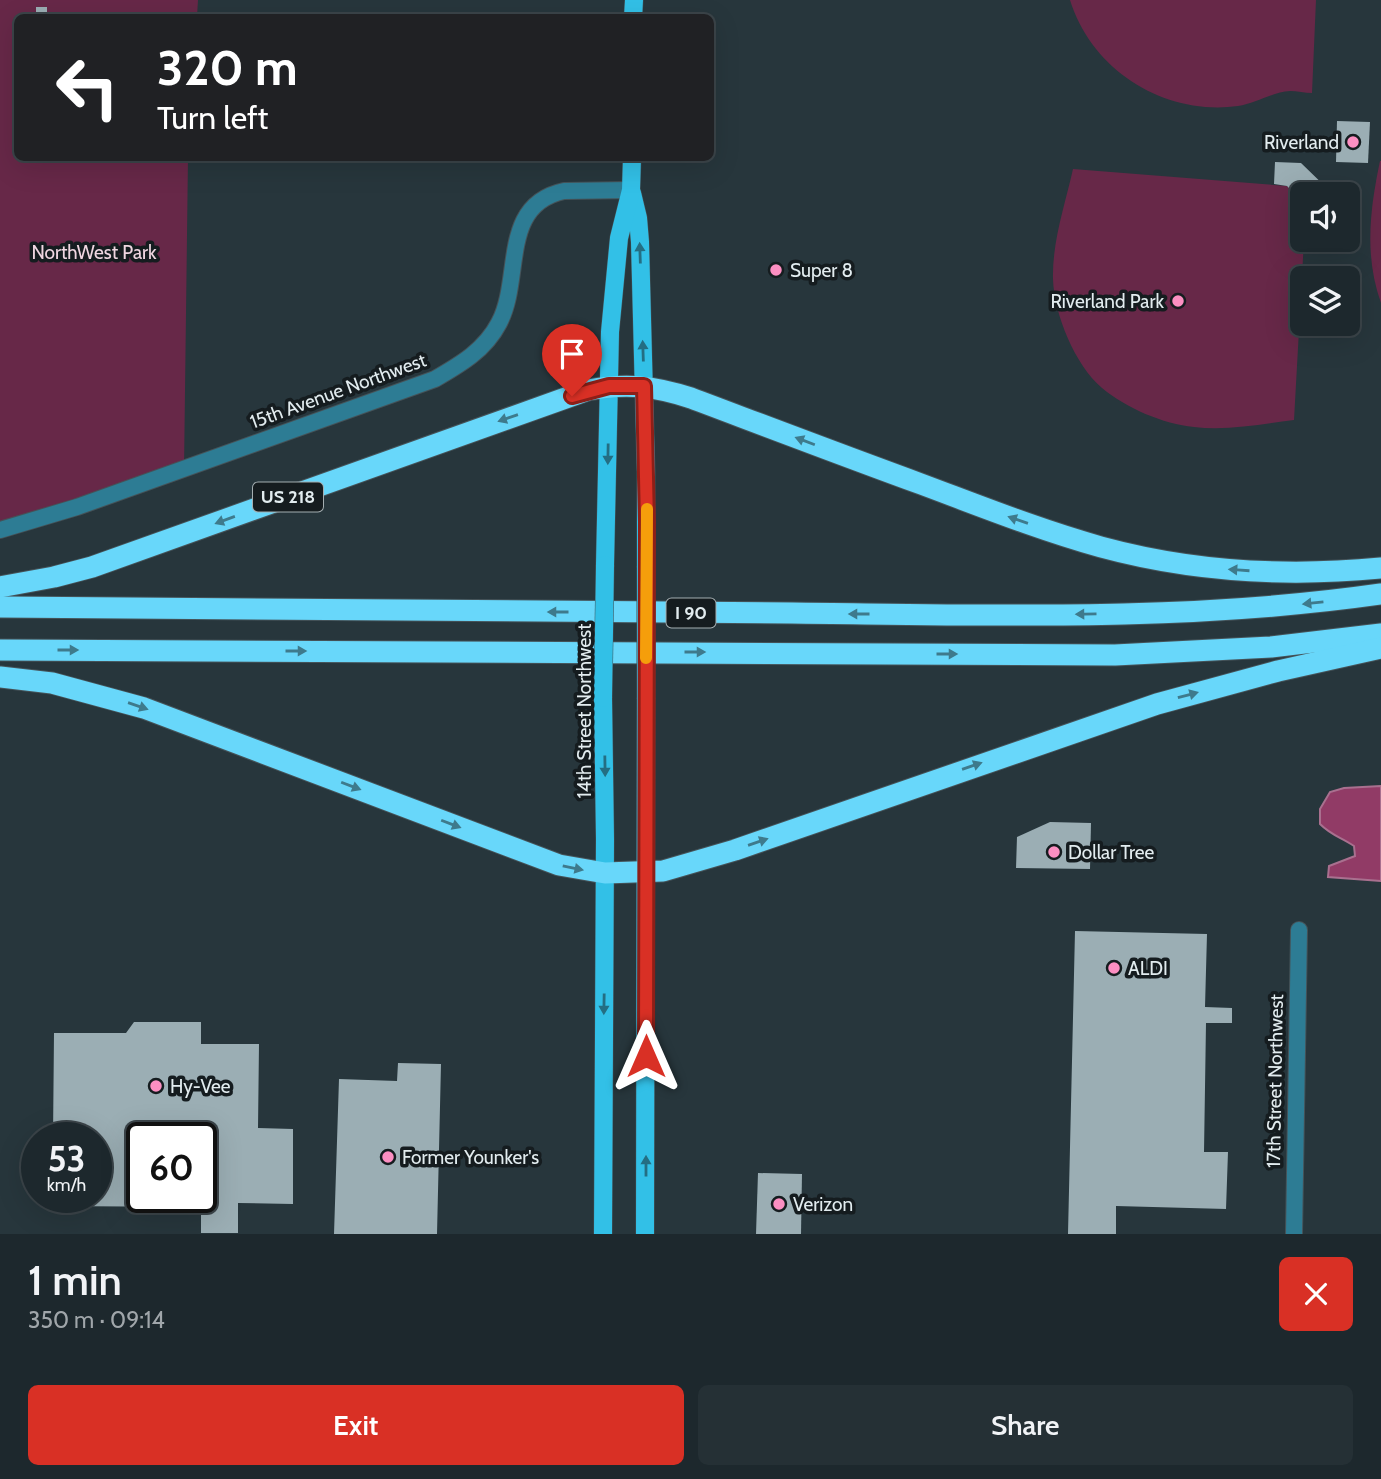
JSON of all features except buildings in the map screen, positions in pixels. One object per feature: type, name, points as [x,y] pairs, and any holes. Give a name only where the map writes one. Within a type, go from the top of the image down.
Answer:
[{"type":"highway","name":"US 218","points":[[0,587],[92,567],[588,390],[609,386],[644,386]]},
{"type":"highway","points":[[644,386],[691,398],[993,511],[1113,550],[1231,570],[1333,572],[1381,568]]},
{"type":"highway","name":"I 90","points":[[0,607],[1150,614],[1252,609],[1381,594]]},
{"type":"highway","name":"I 90","points":[[0,650],[1092,655],[1271,647],[1381,634]]},
{"type":"highway","points":[[0,677],[52,683],[117,699],[541,859],[572,868],[605,873],[647,873],[663,871],[735,850],[1157,704],[1278,671],[1381,648]]},
{"type":"main road","name":"14th Street Northwest","points":[[603,1234],[603,698],[609,386],[614,278],[631,190],[632,161]]},
{"type":"main road","name":"14th Street Northwest","points":[[631,190],[638,218],[640,242],[644,386],[647,873],[645,1234]]},
{"type":"street","name":"15th Avenue Northwest","points":[[0,530],[77,507],[435,379],[474,355],[499,323],[512,284],[518,234],[529,211],[554,193],[631,190]]},
{"type":"street","name":"17th Street Northwest","points":[[1294,1234],[1299,930]]},
{"type":"green space","name":"NorthWest Park","points":[[0,0],[198,0],[197,14],[14,14],[14,161],[188,161],[184,470],[0,526]]},
{"type":"green space","points":[[1070,0],[1316,0],[1312,93],[1284,92],[1238,106],[1211,107],[1184,104],[1159,96],[1135,83],[1095,48]]},
{"type":"green space","points":[[1380,161],[1381,303],[1372,267],[1370,232]]},
{"type":"green space","name":"Riverland Park","points":[[1073,169],[1287,186],[1290,189],[1290,252],[1303,252],[1303,266],[1290,266],[1290,336],[1299,336],[1294,420],[1232,428],[1182,425],[1158,419],[1133,408],[1102,388],[1075,353],[1057,308],[1053,265]]},
{"type":"shaded area","points":[[1381,786],[1381,881],[1328,877],[1329,866],[1355,856],[1354,846],[1320,824],[1320,809],[1330,792],[1344,788]]},
{"type":"slow traffic","points":[[646,658],[647,509]]},
{"type":"place","name":"Riverland","points":[[1353,142]]},
{"type":"place","name":"Super 8","points":[[776,270]]},
{"type":"place","name":"Riverland Park","points":[[1178,301]]},
{"type":"place","name":"Dollar Tree","points":[[1054,852]]},
{"type":"place","name":"ALDI","points":[[1114,968]]},
{"type":"place","name":"Hy-Vee","points":[[156,1086]]},
{"type":"place","name":"Former Younker's","points":[[388,1157]]},
{"type":"place","name":"Verizon","points":[[779,1204]]},
{"type":"route","points":[[572,396],[609,386],[644,386],[647,522],[646,1056]]}]
